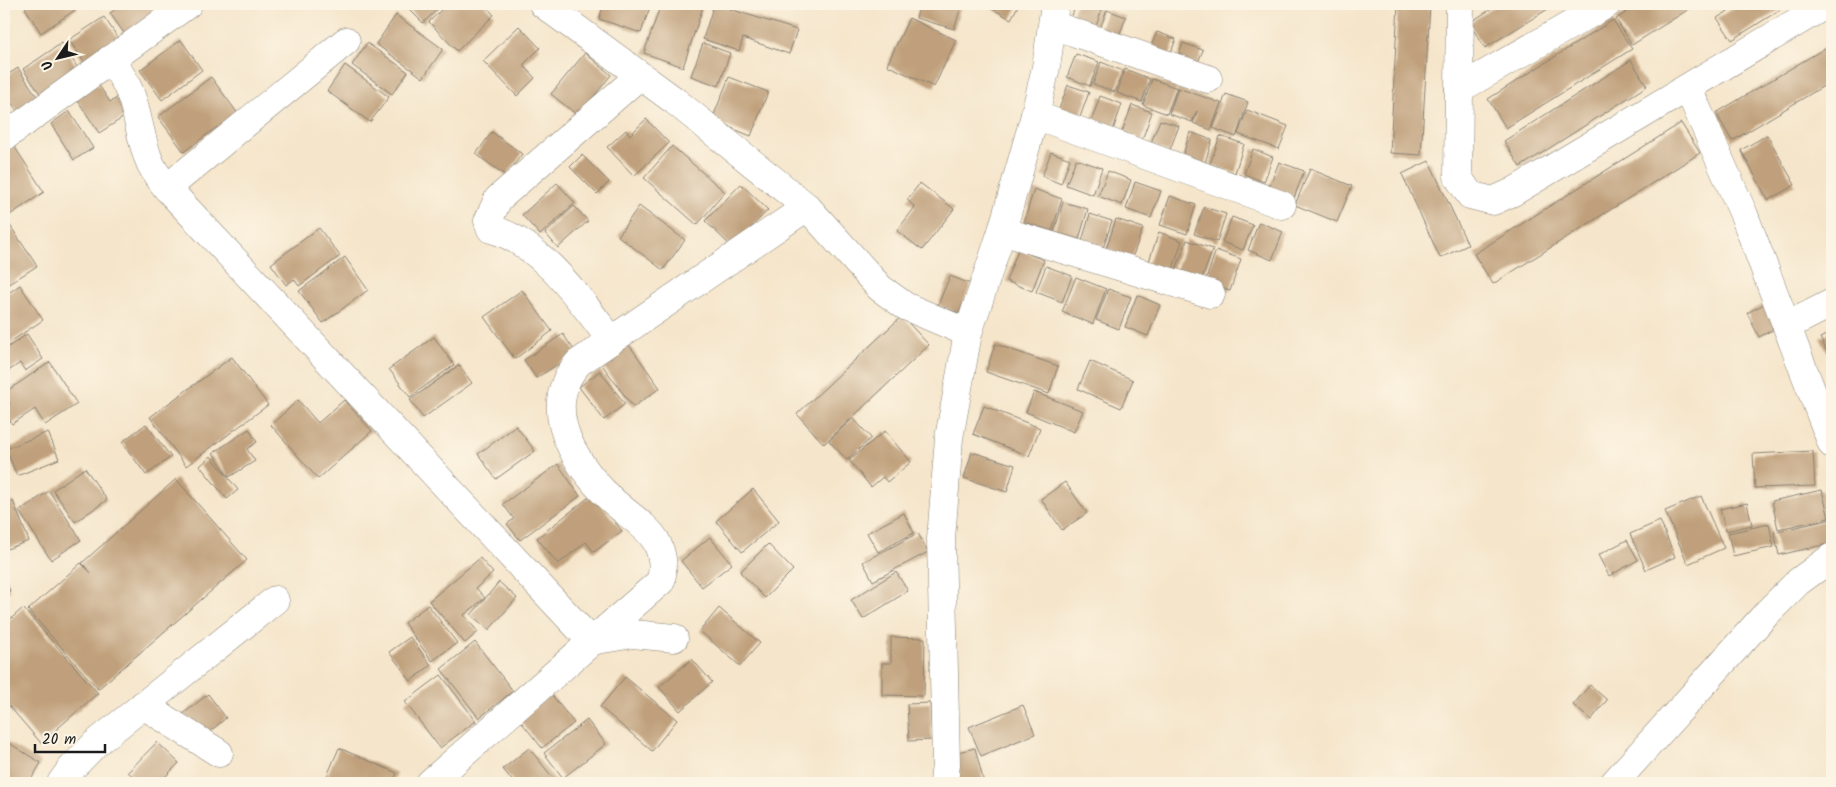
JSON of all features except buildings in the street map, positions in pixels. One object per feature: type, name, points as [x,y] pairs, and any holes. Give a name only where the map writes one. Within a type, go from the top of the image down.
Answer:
[{"type":"street","points":[[4,137],[188,4]]},
{"type":"street","points":[[543,4],[638,77],[674,102],[807,207],[880,288],[905,306],[968,333]]},
{"type":"street","points":[[1460,4],[1458,177],[1470,195],[1493,201],[1513,192],[1826,4]]},
{"type":"street","points":[[1459,90],[1597,6]]},
{"type":"street","points":[[944,783],[946,764],[941,539],[949,438],[968,333],[1002,231],[1035,115],[1054,14],[1208,79]]},
{"type":"street","points":[[167,188],[346,41]]},
{"type":"street","points":[[109,60],[120,71],[129,85],[147,156],[155,172],[167,188],[591,641]]},
{"type":"street","points":[[611,340],[577,296],[547,264],[518,240],[491,230],[488,221],[498,199],[638,77]]},
{"type":"street","points":[[1688,88],[1744,215],[1832,444]]},
{"type":"street","points":[[1035,115],[1282,205]]},
{"type":"street","points":[[430,783],[661,581],[664,566],[655,540],[612,500],[591,477],[575,454],[565,429],[561,406],[566,382],[578,363],[807,207]]},
{"type":"street","points":[[1002,231],[1212,294]]},
{"type":"street","points":[[1787,326],[1832,303]]},
{"type":"street","points":[[1614,783],[1768,612],[1798,582],[1832,557]]},
{"type":"street","points":[[61,783],[71,769],[95,744],[275,600]]},
{"type":"street","points":[[591,641],[633,634],[674,638]]},
{"type":"street","points":[[143,705],[219,753]]}]
